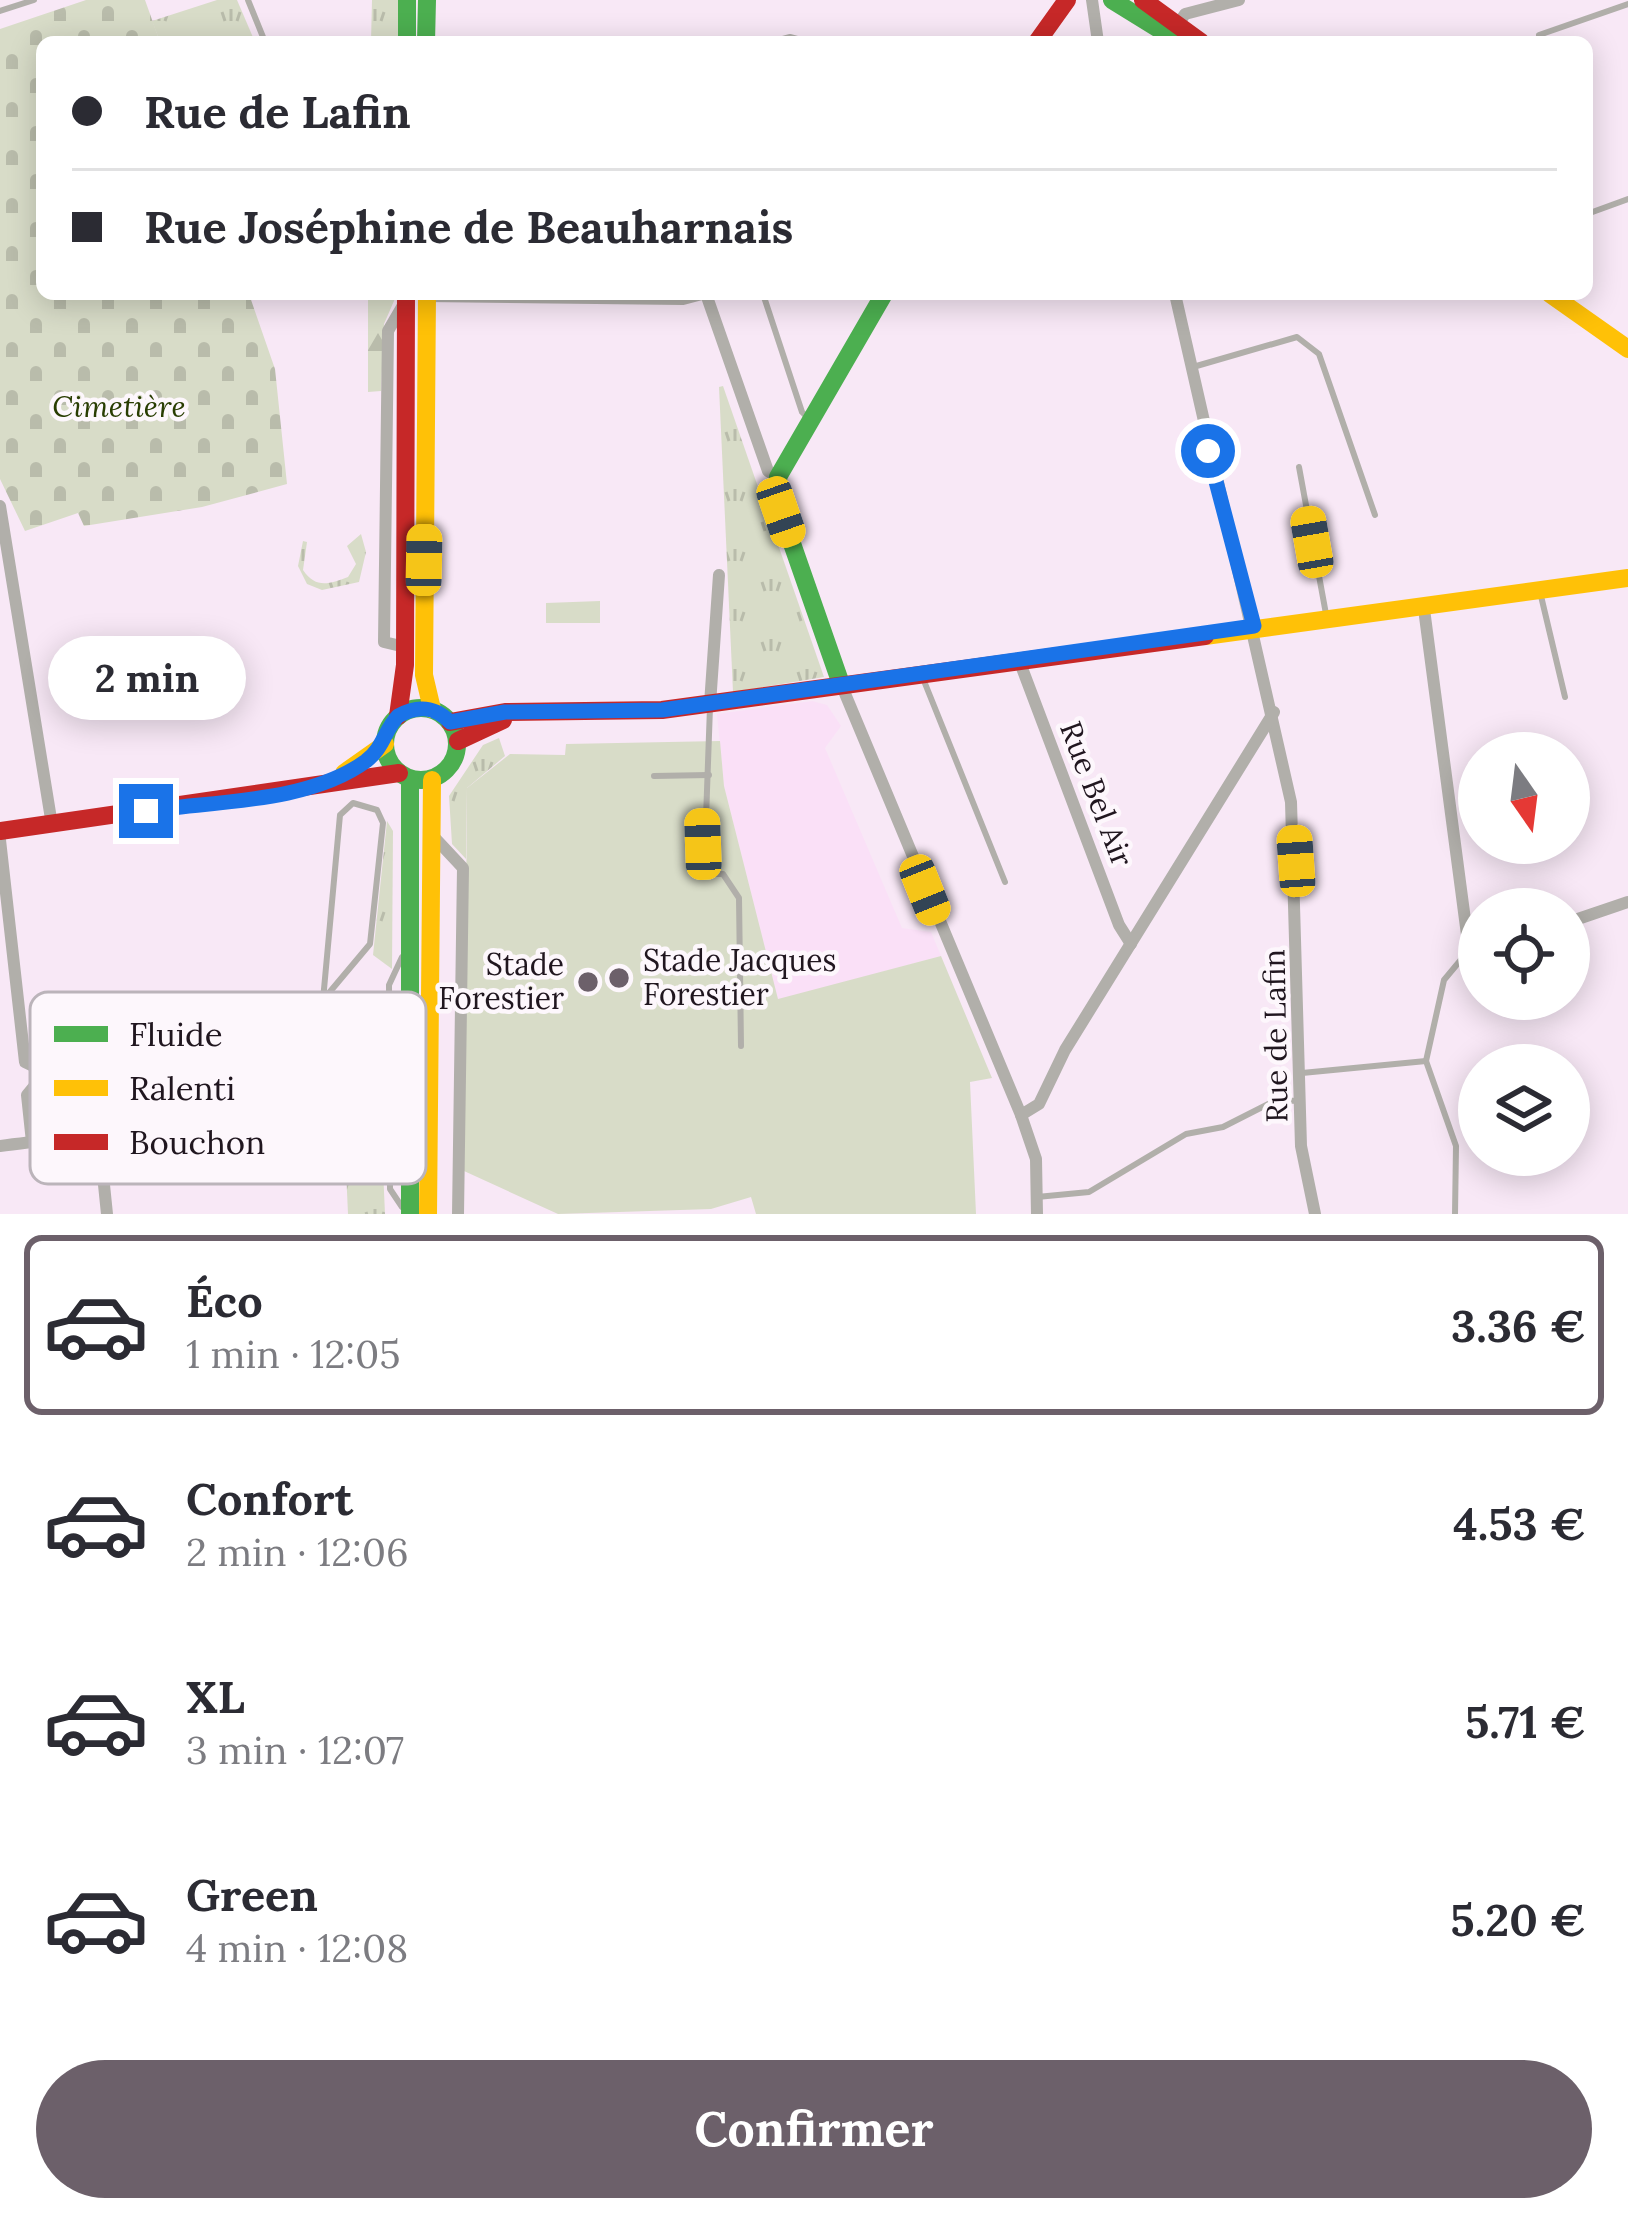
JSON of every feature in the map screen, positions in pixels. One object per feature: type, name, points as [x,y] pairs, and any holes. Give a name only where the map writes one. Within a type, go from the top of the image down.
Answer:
[{"type":"main road","points":[[407,0],[407,36]]},
{"type":"main road","points":[[426,36],[427,0]]},
{"type":"main road","points":[[1112,0],[1160,32],[1179,33]]},
{"type":"main road","points":[[1144,0],[1179,33]]},
{"type":"main road","points":[[1042,36],[1067,3]]},
{"type":"main road","points":[[329,782],[385,744],[398,716],[404,647],[406,300]]},
{"type":"main road","points":[[433,300],[424,676],[432,710],[454,732]]},
{"type":"main road","points":[[841,684],[781,512],[778,477],[880,300]]},
{"type":"main road","points":[[1559,300],[1628,349]]},
{"type":"main road","points":[[454,732],[519,714],[662,710],[1628,578]]},
{"type":"main road","points":[[398,716],[419,708],[432,710]]},
{"type":"main road","points":[[0,836],[329,782],[404,776],[432,780],[448,769],[454,732]]},
{"type":"main road","points":[[385,744],[404,776],[409,992]]},
{"type":"main road","points":[[428,1214],[432,780]]},
{"type":"street","points":[[1092,0],[1096,36]]},
{"type":"street","points":[[1179,33],[1185,14],[1239,0]]},
{"type":"street","points":[[706,300],[768,470],[778,477]]},
{"type":"street","name":"Rue de Lafin","points":[[1176,300],[1227,538],[1275,711],[1293,822],[1301,1146],[1315,1214]]},
{"type":"street","points":[[0,506],[52,825]]},
{"type":"street","points":[[710,704],[719,575]]},
{"type":"street","points":[[1424,609],[1465,888]]},
{"type":"street","name":"Rue Bel Air","points":[[1019,660],[1131,944]]},
{"type":"street","points":[[841,684],[1021,1115],[1036,1159],[1037,1214]]},
{"type":"street","points":[[1021,1115],[1039,1104],[1065,1050],[1275,711]]},
{"type":"street","points":[[431,834],[463,868],[458,1214]]},
{"type":"street","points":[[0,836],[25,1062],[30,1066]]},
{"type":"street","points":[[1590,915],[1628,902]]},
{"type":"street","points":[[30,1091],[30,1123]]},
{"type":"street","points":[[0,1146],[30,1142]]},
{"type":"street","points":[[103,1184],[106,1214]]},
{"type":"lane","points":[[0,11],[34,0]]},
{"type":"lane","points":[[248,0],[263,36]]},
{"type":"lane","points":[[1539,35],[1628,4]]},
{"type":"lane","points":[[1593,212],[1628,199]]},
{"type":"lane","points":[[766,300],[802,412],[809,419]]},
{"type":"lane","points":[[1190,368],[1297,337],[1319,354],[1375,515]]},
{"type":"lane","points":[[1299,467],[1326,617]]},
{"type":"lane","points":[[1540,592],[1565,698]]},
{"type":"lane","points":[[920,673],[1005,882]]},
{"type":"lane","points":[[710,704],[709,776],[702,814],[704,874],[723,874],[739,898],[741,1046]]},
{"type":"lane","points":[[654,776],[709,776]]},
{"type":"lane","points":[[324,992],[340,815],[353,803],[365,803],[377,810],[383,823],[370,944],[330,992]]},
{"type":"lane","points":[[1455,1214],[1456,1146],[1426,1061],[1444,980],[1458,966]]},
{"type":"lane","points":[[1302,1073],[1426,1061]]},
{"type":"lane","points":[[1037,1197],[1089,1192],[1186,1134],[1222,1127],[1276,1100],[1301,1102]]},
{"type":"shaded area","points":[[812,701],[827,705],[841,726],[825,748],[902,928],[931,932],[941,956],[778,1000],[724,786],[717,714]]},
{"type":"green space","name":"Cimetière","points":[[86,0],[145,0],[158,36],[36,36],[36,300],[251,300],[275,369],[287,484],[202,507],[84,526],[78,513],[25,531],[0,479],[0,29]]},
{"type":"green space","points":[[217,0],[237,0],[252,36],[158,36],[152,21]]},
{"type":"green space","points":[[372,0],[400,0],[400,36],[371,36]]},
{"type":"green space","points":[[368,300],[394,300],[384,324],[381,391],[368,392]]},
{"type":"green space","points":[[723,386],[824,677],[733,692],[719,387]]},
{"type":"green space","points":[[361,534],[366,552],[359,582],[322,590],[307,584],[298,566],[303,541],[307,542],[303,570],[313,580],[329,583],[348,577],[356,564],[347,546]]},
{"type":"green space","points":[[600,601],[600,623],[546,623],[546,603]]},
{"type":"green space","points":[[499,738],[505,756],[467,788],[466,859],[452,844],[449,796],[483,745]]},
{"type":"green space","name":"Stade Jacques Forestier","points":[[720,741],[724,786],[778,999],[941,956],[992,1078],[970,1082],[976,1214],[756,1214],[751,1197],[711,1209],[558,1214],[464,1171],[467,788],[510,754],[565,755],[566,744]]},
{"type":"green space","points":[[387,821],[393,831],[392,969],[373,955]]},
{"type":"green space","points":[[347,1184],[384,1184],[385,1214],[348,1214]]},
{"type":"traffic: fast","points":[[407,0],[407,36]]},
{"type":"traffic: fast","points":[[426,36],[427,0]]},
{"type":"traffic: fast","points":[[1112,0],[1170,36]]},
{"type":"traffic: fast","points":[[841,684],[781,512],[778,477],[881,300]]},
{"type":"traffic: fast","points":[[421,708],[447,718],[457,744],[447,770],[421,780],[395,770],[385,744],[395,718],[421,708]]},
{"type":"traffic: fast","points":[[410,779],[410,992]]},
{"type":"traffic: fast","points":[[410,1184],[410,1214]]},
{"type":"traffic: slow","points":[[427,300],[424,675],[432,709]]},
{"type":"traffic: slow","points":[[1559,300],[1628,349]]},
{"type":"traffic: slow","points":[[1205,636],[1628,578]]},
{"type":"traffic: slow","points":[[344,773],[385,744]]},
{"type":"traffic: slow","points":[[428,1214],[432,780]]},
{"type":"traffic: jam","points":[[1041,36],[1067,0]]},
{"type":"traffic: jam","points":[[1143,0],[1193,36]]},
{"type":"traffic: jam","points":[[398,716],[405,665],[406,300]]},
{"type":"traffic: jam","points":[[450,722],[505,712],[662,710],[1205,636]]},
{"type":"traffic: jam","points":[[458,741],[503,720]]},
{"type":"traffic: jam","points":[[0,831],[399,773]]},
{"type":"place","name":"Stade Jacques Forestier","points":[[619,978]]},
{"type":"place","name":"Stade Forestier","points":[[588,982]]},
{"type":"route","points":[[146,811],[329,782],[366,761],[385,744],[386,733],[398,716],[419,708],[437,711],[450,722],[505,712],[662,710],[1254,626],[1227,538],[1208,451]]}]
